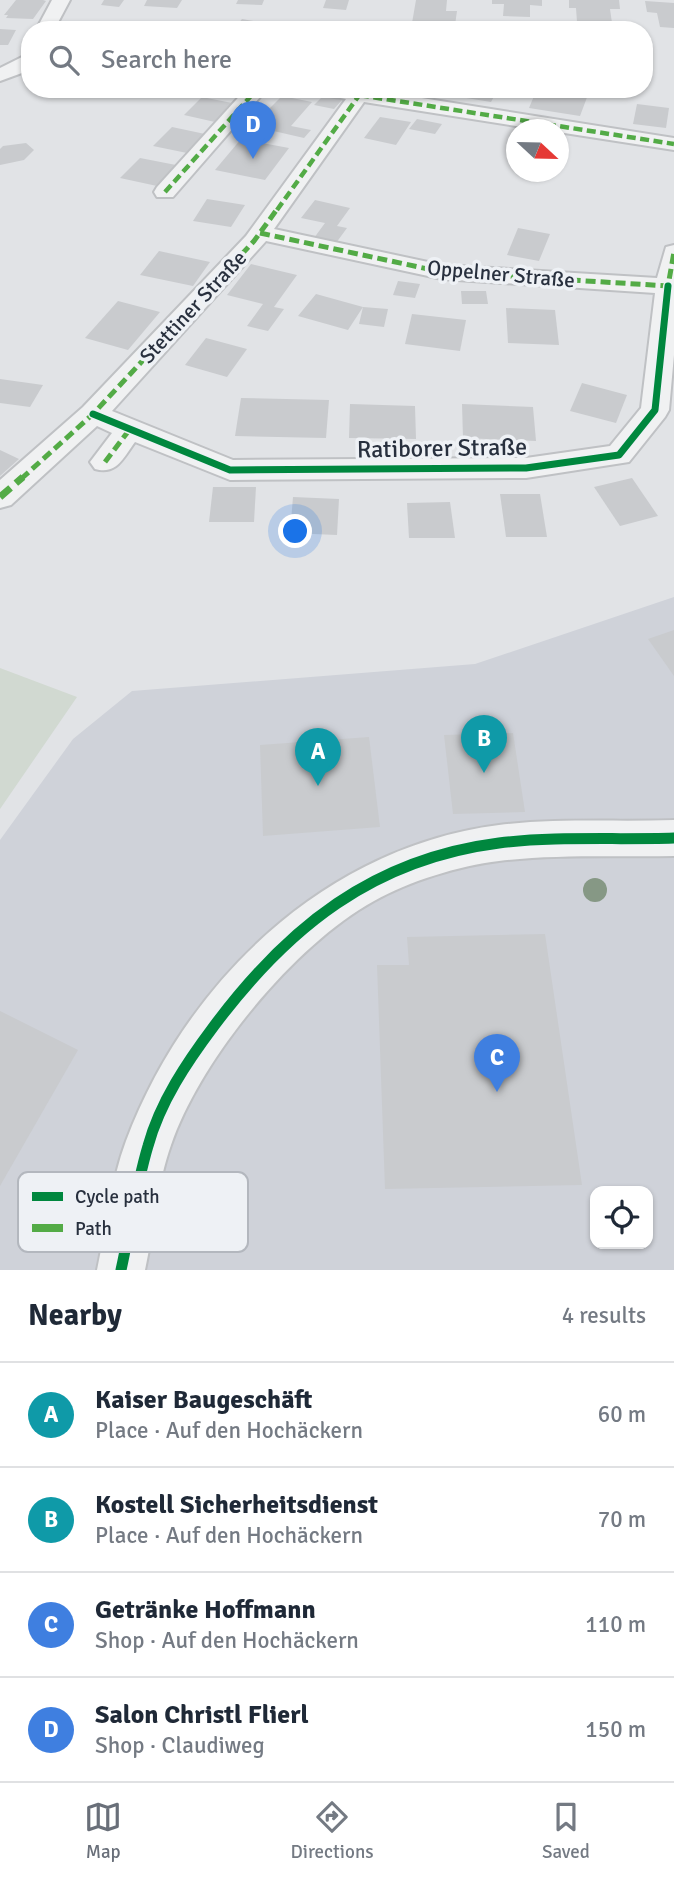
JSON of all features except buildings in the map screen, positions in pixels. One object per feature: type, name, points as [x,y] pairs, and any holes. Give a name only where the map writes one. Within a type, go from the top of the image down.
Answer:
[{"type":"street","points":[[50,21],[61,0]]},
{"type":"street","points":[[0,63],[21,62]]},
{"type":"street","points":[[0,75],[21,66]]},
{"type":"street","points":[[165,192],[249,98]]},
{"type":"street","name":"Stettiner Straße","points":[[0,496],[93,414],[260,233],[357,98]]},
{"type":"street","points":[[385,98],[674,144]]},
{"type":"street","name":"Oppelner Straße","points":[[260,233],[442,272],[668,286]]},
{"type":"street","points":[[668,286],[674,251]]},
{"type":"street","name":"Ratiborer Straße","points":[[93,414],[230,470],[526,468],[619,455],[655,410],[668,286]]},
{"type":"street","points":[[105,462],[130,429]]},
{"type":"street","points":[[142,1172],[148,1144],[183,1068],[239,993],[295,933],[359,888],[419,862],[499,843],[674,838]]},
{"type":"street","points":[[121,1270],[125,1252]]},
{"type":"shaded area","points":[[674,597],[674,1270],[0,1270],[0,840],[73,739],[132,691],[475,664]]},
{"type":"shaded area","points":[[0,668],[77,697],[0,809]]},
{"type":"marked path","points":[[165,192],[249,98]]},
{"type":"marked path","points":[[0,497],[93,414],[254,241],[357,98]]},
{"type":"marked path","points":[[378,98],[674,144]]},
{"type":"marked path","points":[[260,233],[442,272],[668,286],[674,252]]},
{"type":"marked path","points":[[105,462],[130,429]]},
{"type":"cycle path","points":[[93,414],[230,470],[526,468],[619,455],[655,410],[668,286]]},
{"type":"cycle path","points":[[142,1172],[148,1144],[183,1068],[239,993],[295,933],[359,888],[419,862],[499,843],[674,838]]},
{"type":"cycle path","points":[[121,1270],[125,1252]]},
{"type":"place","name":"Salon Christl Flierl","points":[[253,159]]},
{"type":"place","name":"Kostell Sicherheitsdienst","points":[[484,773]]},
{"type":"place","name":"Kaiser Baugeschäft","points":[[318,786]]},
{"type":"place","name":"Getränke Hoffmann","points":[[497,1092]]}]
